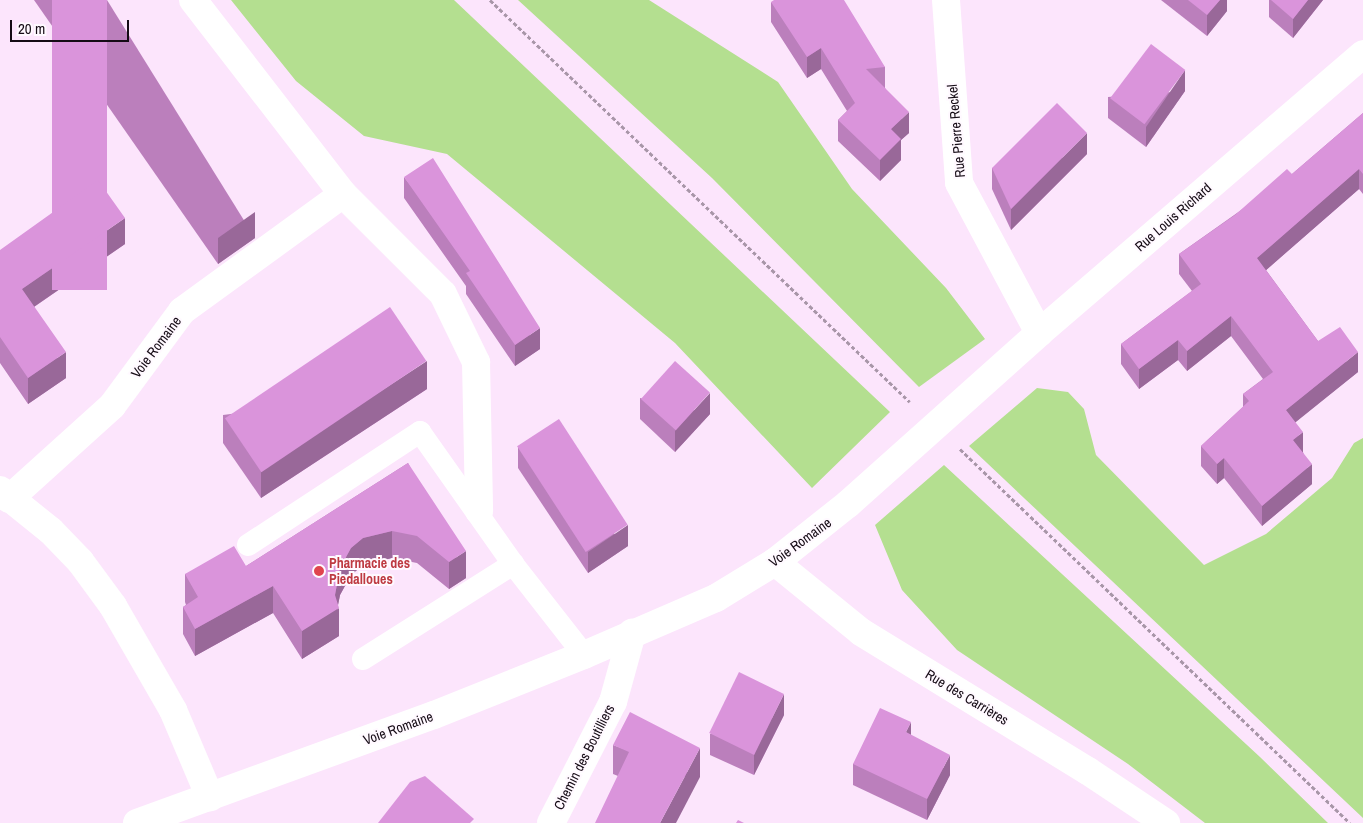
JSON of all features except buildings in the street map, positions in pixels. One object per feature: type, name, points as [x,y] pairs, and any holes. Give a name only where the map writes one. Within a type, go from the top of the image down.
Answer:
[{"type":"street","points":[[193,0],[343,194],[443,294],[476,362],[478,512]]},
{"type":"street","name":"Rue Pierre Reckel","points":[[946,0],[959,183],[1039,332]]},
{"type":"street","name":"Rue Louis Richard","points":[[983,381],[1363,54]]},
{"type":"street","name":"Voie Romaine","points":[[210,797],[172,710],[113,606],[80,561],[51,531],[4,495],[112,406],[182,312],[343,194]]},
{"type":"street","name":"Voie Romaine","points":[[137,823],[584,655],[716,598],[775,562],[827,523],[895,464],[983,381]]},
{"type":"street","name":"Rue des Carrières","points":[[775,562],[861,632],[1088,770],[1166,823]]},
{"type":"street","name":"Chemin des Boutilliers","points":[[551,823],[614,702],[632,633]]},
{"type":"lane","points":[[248,544],[420,432],[513,564],[584,655]]},
{"type":"lane","points":[[363,659],[513,564]]},
{"type":"green space","points":[[231,0],[454,0],[890,412],[812,488],[675,343],[447,154],[364,136],[296,81]]},
{"type":"green space","points":[[518,0],[649,0],[778,82],[852,189],[946,288],[985,339],[919,387],[712,178]]},
{"type":"green space","points":[[1037,388],[1068,392],[1084,409],[1096,455],[1204,565],[1266,534],[1332,478],[1354,443],[1363,438],[1363,818],[969,446]]},
{"type":"green space","points":[[944,465],[1260,757],[1328,823],[1205,823],[1128,764],[957,650],[902,590],[875,525]]},
{"type":"place","name":"Pharmacie des Piedalloues","points":[[319,571]]}]
